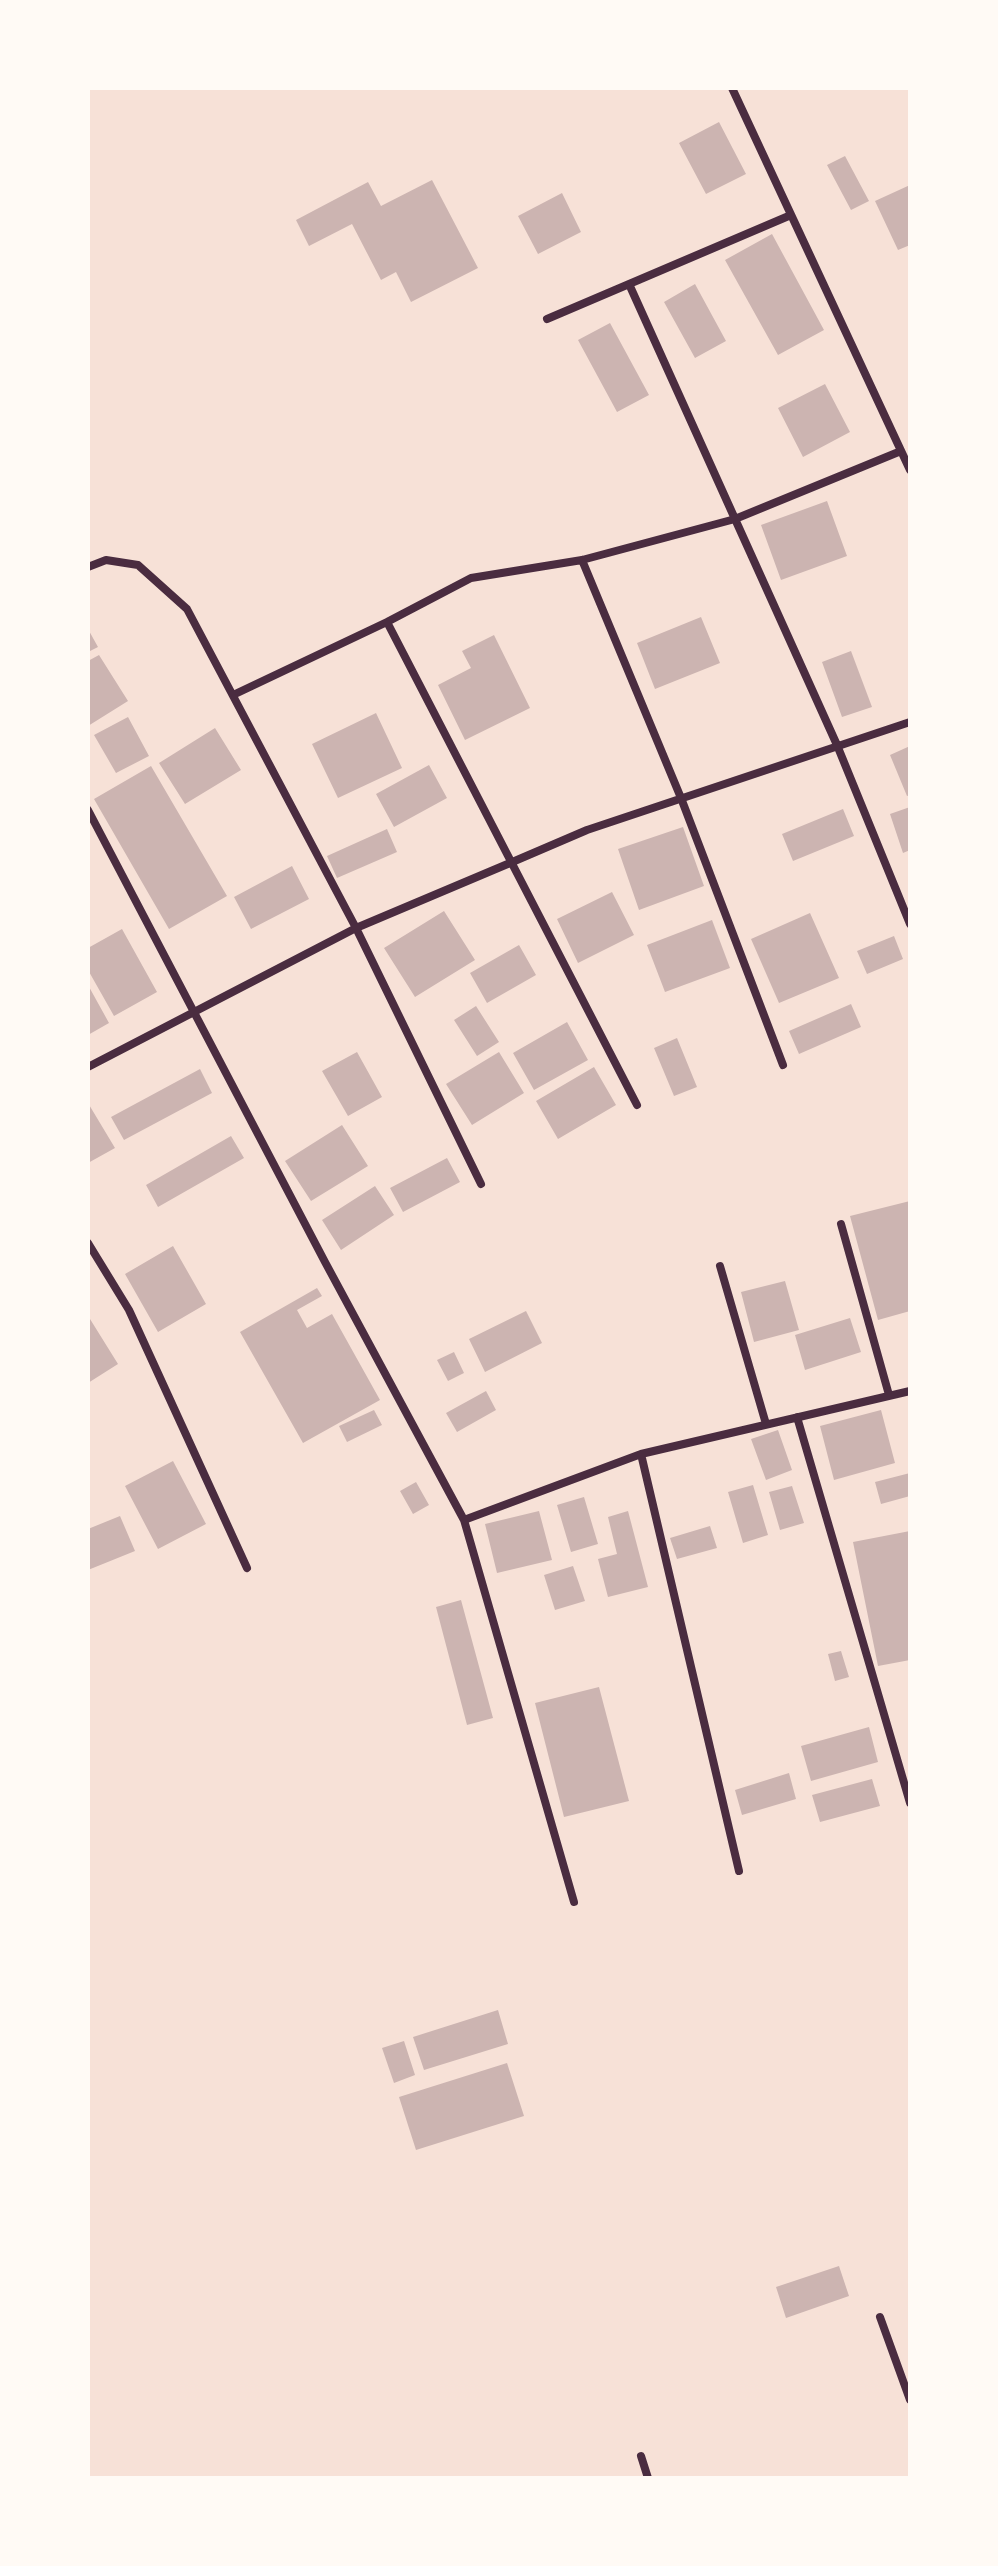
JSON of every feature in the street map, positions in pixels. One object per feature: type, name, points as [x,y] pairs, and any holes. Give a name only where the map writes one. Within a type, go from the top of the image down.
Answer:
[{"type":"street","points":[[732,88],[910,470]]},
{"type":"street","points":[[547,319],[791,215]]},
{"type":"street","points":[[629,284],[837,745],[910,924]]},
{"type":"street","points":[[233,695],[387,622],[471,578],[582,560],[735,519],[901,451]]},
{"type":"street","points":[[88,567],[106,560],[138,565],[187,609],[356,928],[481,1184]]},
{"type":"street","points":[[582,560],[681,798],[783,1065]]},
{"type":"street","points":[[387,622],[637,1105]]},
{"type":"street","points":[[88,1067],[356,928],[587,830],[910,722]]},
{"type":"street","points":[[88,810],[318,1250],[464,1520],[574,1902]]},
{"type":"street","points":[[841,1224],[889,1395]]},
{"type":"street","points":[[88,1243],[129,1310],[247,1568]]},
{"type":"street","points":[[720,1266],[766,1424]]},
{"type":"street","points":[[464,1520],[641,1454],[910,1391]]},
{"type":"street","points":[[797,1417],[910,1803]]},
{"type":"street","points":[[641,1454],[739,1871]]},
{"type":"street","points":[[880,2317],[910,2400]]},
{"type":"street","points":[[641,2456],[648,2478]]},
{"type":"building","points":[[719,122],[746,174],[706,194],[679,143]]},
{"type":"building","points":[[845,156],[869,201],[851,210],[827,165]]},
{"type":"building","points":[[432,180],[478,268],[411,302],[396,272],[381,280],[352,224],[309,246],[296,220],[368,182],[381,206]]},
{"type":"building","points":[[910,185],[910,245],[898,250],[875,201]]},
{"type":"building","points":[[562,193],[581,232],[538,254],[518,216]]},
{"type":"building","points":[[772,234],[824,330],[778,355],[725,260]]},
{"type":"building","points":[[695,284],[726,341],[695,358],[664,302]]},
{"type":"building","points":[[610,323],[649,395],[617,412],[578,340]]},
{"type":"building","points":[[825,384],[850,432],[803,457],[778,408]]},
{"type":"building","points":[[827,501],[847,556],[781,580],[761,525]]},
{"type":"building","points":[[701,617],[720,663],[655,689],[637,643]]},
{"type":"building","points":[[88,629],[98,647],[88,652]]},
{"type":"building","points":[[494,635],[530,708],[465,740],[438,685],[471,668],[462,651]]},
{"type":"building","points":[[851,651],[872,707],[842,717],[822,662]]},
{"type":"building","points":[[99,655],[128,701],[88,726],[88,661]]},
{"type":"building","points":[[376,713],[402,768],[338,798],[312,744]]},
{"type":"building","points":[[128,717],[149,756],[116,773],[94,735]]},
{"type":"building","points":[[215,728],[241,770],[185,804],[159,763]]},
{"type":"building","points":[[910,746],[910,795],[907,796],[890,755]]},
{"type":"building","points":[[429,765],[447,798],[394,827],[376,794]]},
{"type":"building","points":[[151,766],[227,896],[169,929],[94,799]]},
{"type":"building","points":[[910,807],[910,850],[903,853],[890,814]]},
{"type":"building","points":[[843,809],[854,836],[793,861],[782,834]]},
{"type":"building","points":[[683,827],[704,886],[639,910],[618,849]]},
{"type":"building","points":[[387,829],[397,852],[337,878],[327,856]]},
{"type":"building","points":[[292,866],[309,899],[251,929],[234,897]]},
{"type":"building","points":[[612,892],[634,935],[578,963],[557,919]]},
{"type":"building","points":[[444,911],[475,960],[415,997],[384,948]]},
{"type":"building","points":[[810,913],[839,978],[779,1003],[751,939]]},
{"type":"building","points":[[712,920],[730,968],[665,992],[647,945]]},
{"type":"building","points":[[122,929],[157,992],[114,1016],[88,970],[88,948]]},
{"type":"building","points":[[894,936],[903,959],[867,974],[857,951]]},
{"type":"building","points":[[519,945],[536,975],[487,1003],[470,973]]},
{"type":"building","points":[[88,985],[109,1023],[88,1035]]},
{"type":"building","points":[[851,1004],[861,1027],[799,1054],[789,1031]]},
{"type":"building","points":[[476,1006],[499,1042],[477,1056],[454,1020]]},
{"type":"building","points":[[567,1022],[588,1060],[534,1090],[513,1053]]},
{"type":"building","points":[[677,1038],[697,1087],[674,1096],[654,1048]]},
{"type":"building","points":[[357,1052],[382,1097],[348,1116],[322,1071]]},
{"type":"building","points":[[499,1052],[524,1093],[472,1125],[446,1084]]},
{"type":"building","points":[[594,1067],[616,1105],[558,1139],[536,1101]]},
{"type":"building","points":[[200,1069],[212,1093],[124,1140],[111,1117]]},
{"type":"building","points":[[88,1103],[115,1148],[88,1163]]},
{"type":"building","points":[[342,1125],[368,1166],[311,1201],[285,1161]]},
{"type":"building","points":[[231,1136],[244,1158],[158,1207],[146,1185]]},
{"type":"building","points":[[447,1158],[460,1182],[403,1212],[390,1188]]},
{"type":"building","points":[[375,1186],[394,1215],[341,1250],[322,1220]]},
{"type":"building","points":[[910,1201],[910,1311],[878,1320],[850,1216]]},
{"type":"building","points":[[173,1246],[206,1304],[158,1332],[125,1274]]},
{"type":"building","points":[[785,1281],[799,1330],[754,1342],[741,1292]]},
{"type":"building","points":[[317,1288],[322,1296],[297,1310],[307,1328],[332,1314],[380,1400],[303,1443],[240,1332]]},
{"type":"building","points":[[526,1311],[542,1343],[485,1372],[469,1339]]},
{"type":"building","points":[[850,1318],[861,1352],[805,1370],[795,1335]]},
{"type":"building","points":[[90,1319],[118,1364],[88,1383],[88,1321]]},
{"type":"building","points":[[454,1352],[464,1373],[448,1381],[437,1360]]},
{"type":"building","points":[[486,1391],[496,1410],[457,1432],[446,1413]]},
{"type":"building","points":[[374,1410],[382,1425],[347,1442],[339,1426]]},
{"type":"building","points":[[881,1410],[895,1463],[834,1480],[820,1426]]},
{"type":"building","points":[[778,1430],[792,1470],[766,1480],[751,1439]]},
{"type":"building","points":[[173,1461],[206,1524],[158,1549],[125,1486]]},
{"type":"building","points":[[910,1473],[910,1496],[881,1504],[875,1482]]},
{"type":"building","points":[[416,1482],[429,1505],[413,1514],[400,1491]]},
{"type":"building","points":[[753,1485],[768,1535],[743,1543],[728,1492]]},
{"type":"building","points":[[792,1486],[804,1523],[780,1530],[769,1492]]},
{"type":"building","points":[[584,1497],[598,1544],[571,1552],[557,1505]]},
{"type":"building","points":[[539,1511],[552,1560],[497,1573],[485,1524]]},
{"type":"building","points":[[628,1511],[648,1587],[608,1597],[598,1559],[617,1554],[608,1517]]},
{"type":"building","points":[[120,1516],[135,1551],[88,1570],[88,1529]]},
{"type":"building","points":[[710,1526],[717,1548],[677,1559],[670,1538]]},
{"type":"building","points":[[910,1531],[910,1660],[878,1666],[853,1542]]},
{"type":"building","points":[[573,1566],[585,1601],[555,1610],[544,1575]]},
{"type":"building","points":[[461,1600],[493,1718],[467,1725],[436,1607]]},
{"type":"building","points":[[841,1651],[849,1677],[835,1681],[828,1654]]},
{"type":"building","points":[[599,1687],[629,1801],[564,1817],[535,1703]]},
{"type":"building","points":[[869,1727],[878,1762],[811,1781],[801,1746]]},
{"type":"building","points":[[789,1773],[796,1799],[742,1815],[735,1790]]},
{"type":"building","points":[[872,1779],[880,1806],[820,1822],[812,1795]]},
{"type":"building","points":[[498,2010],[508,2044],[424,2070],[413,2037]]},
{"type":"building","points":[[404,2041],[415,2075],[394,2083],[382,2048]]},
{"type":"building","points":[[507,2063],[524,2116],[416,2150],[399,2097]]},
{"type":"building","points":[[839,2266],[849,2296],[786,2318],[776,2287]]}]
